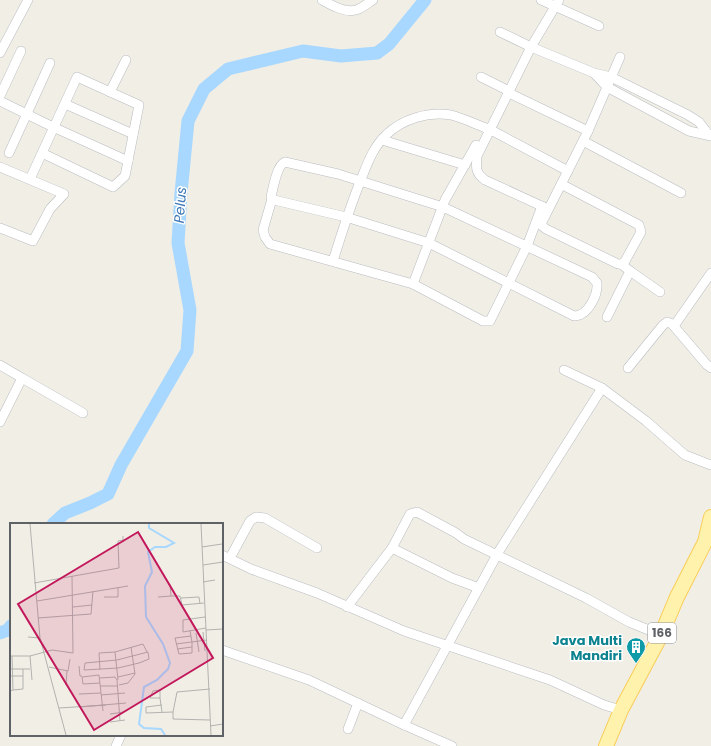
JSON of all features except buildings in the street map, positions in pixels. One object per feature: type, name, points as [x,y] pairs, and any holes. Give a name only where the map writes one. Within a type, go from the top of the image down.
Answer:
[{"type":"main road","name":"166","points":[[606,746],[621,710],[661,635],[677,597],[708,543],[711,517]]},
{"type":"street","points":[[0,53],[28,0]]},
{"type":"street","points":[[322,0],[350,11],[360,8],[373,0]]},
{"type":"street","points":[[541,0],[557,3],[599,26]]},
{"type":"street","points":[[413,284],[443,207],[465,165],[488,129],[531,47],[557,3]]},
{"type":"street","points":[[500,32],[531,47],[594,73],[611,76],[690,116],[699,122],[710,135]]},
{"type":"street","points":[[0,96],[21,51]]},
{"type":"street","points":[[272,199],[346,217],[429,243],[509,282],[574,316],[580,316],[584,314],[590,305],[598,288],[597,283],[592,277],[527,246],[443,207],[338,174],[285,162],[282,163],[271,197],[272,199],[263,230],[265,237],[270,244],[413,284],[483,321],[488,322],[490,321],[509,282],[527,246],[546,208],[561,184],[588,131],[620,56]]},
{"type":"street","points":[[110,92],[126,60]]},
{"type":"street","points":[[8,153],[50,63]]},
{"type":"street","points":[[594,73],[607,87],[684,128],[695,133],[710,135]]},
{"type":"street","points":[[30,179],[77,77],[139,105],[125,176],[113,187],[42,153]]},
{"type":"street","points":[[481,77],[588,131]]},
{"type":"street","points":[[0,101],[128,161]]},
{"type":"street","points":[[65,104],[134,134]]},
{"type":"street","points":[[333,261],[346,217],[374,149],[385,135],[398,126],[416,118],[426,115],[452,115],[488,129],[568,171]]},
{"type":"street","points":[[684,128],[690,116]]},
{"type":"street","points":[[488,129],[477,156],[477,172],[485,180],[546,208]]},
{"type":"street","points":[[382,140],[465,165]]},
{"type":"street","points":[[583,141],[681,193]]},
{"type":"street","points":[[0,167],[64,194],[50,209],[33,241],[0,228]]},
{"type":"street","points":[[561,184],[639,225],[641,232],[626,259],[621,264]]},
{"type":"street","points":[[546,208],[541,225],[542,227],[621,264],[660,292]]},
{"type":"street","points":[[607,317],[630,270]]},
{"type":"street","points":[[674,326],[711,272]]},
{"type":"street","points":[[628,368],[666,322],[674,326],[711,368]]},
{"type":"street","points":[[0,364],[82,412]]},
{"type":"street","points":[[564,370],[602,388],[646,421],[685,455],[711,465]]},
{"type":"street","points":[[0,422],[22,378]]},
{"type":"street","points":[[404,725],[446,645],[497,555],[602,388]]},
{"type":"street","points":[[347,607],[392,548],[410,514],[418,512],[456,532],[464,539],[586,598],[629,622],[661,635]]},
{"type":"street","points":[[318,548],[265,518],[256,517],[250,521],[226,557],[251,569],[317,593],[404,631],[550,680],[604,705],[621,710]]},
{"type":"street","points":[[392,548],[452,578],[479,588]]},
{"type":"street","points":[[223,650],[309,680],[452,746]]},
{"type":"street","points":[[348,729],[358,703]]},
{"type":"street","points":[[116,746],[121,736]]},
{"type":"waterway","name":"Pelus","points":[[54,523],[65,513],[108,494],[121,465],[187,351],[190,310],[178,243],[181,193],[188,121],[204,89],[228,69],[303,51],[341,56],[377,53],[389,44],[425,0]]},
{"type":"waterway","name":"Pelus","points":[[0,633],[8,630],[10,627]]},
{"type":"place","name":"Java Multi Mandiri","points":[[636,664]]}]
